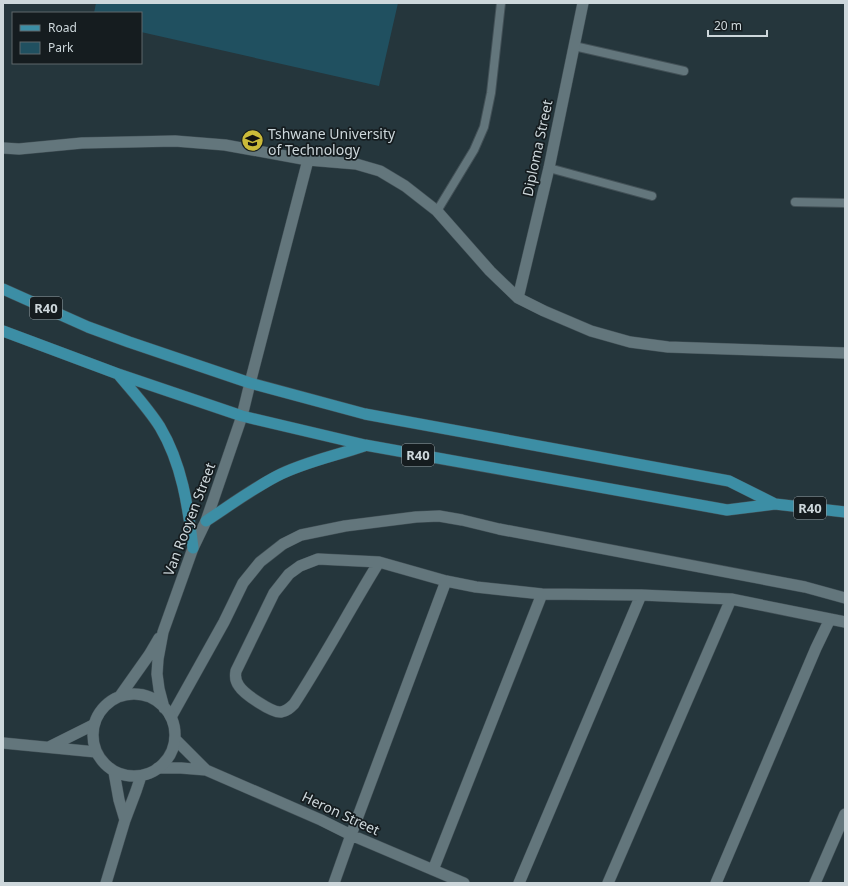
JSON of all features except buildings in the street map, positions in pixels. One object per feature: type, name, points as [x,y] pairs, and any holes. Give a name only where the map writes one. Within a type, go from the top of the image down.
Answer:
[{"type":"main road","name":"R40","points":[[3,289],[88,327],[250,383],[364,414],[729,481],[775,504]]},
{"type":"main road","name":"R40","points":[[3,331],[118,374],[242,416],[365,445],[727,510],[775,504],[845,512]]},
{"type":"main road","points":[[118,374],[160,427],[173,455],[183,483],[193,548]]},
{"type":"main road","points":[[206,522],[277,476],[303,465],[335,456],[365,445]]},
{"type":"street","name":"Diploma Street","points":[[518,298],[549,168],[583,3]]},
{"type":"street","points":[[3,148],[19,149],[82,144],[175,141],[225,145],[308,160],[356,164],[380,171],[405,186],[437,211],[490,271],[518,298],[591,331],[630,342],[668,347],[845,353]]},
{"type":"street","name":"Van Rooyen Street","points":[[164,708],[157,674],[163,632],[193,548],[206,522],[242,416],[308,160]]},
{"type":"street","points":[[171,717],[224,622],[243,583],[260,562],[282,544],[301,535],[345,526],[416,517],[439,516],[499,529],[805,587],[845,598]]},
{"type":"street","points":[[379,562],[354,603],[321,663],[294,704],[288,710],[281,712],[274,711],[245,693],[235,678],[236,671],[274,593],[288,574],[300,566],[318,559],[379,562],[446,581],[476,587],[542,594],[641,595],[731,599],[845,622]]},
{"type":"street","points":[[334,883],[446,581]]},
{"type":"street","points":[[433,870],[542,594]]},
{"type":"street","points":[[519,883],[641,595]]},
{"type":"street","points":[[608,883],[731,599]]},
{"type":"street","points":[[716,883],[813,655],[830,619]]},
{"type":"street","name":"Van Rooyen Street","points":[[120,696],[149,655],[163,632]]},
{"type":"street","name":"Van Rooyen Street","points":[[93,726],[99,713],[108,702],[120,696],[132,694],[144,695],[155,700],[171,717],[175,739]]},
{"type":"street","points":[[48,747],[93,726]]},
{"type":"street","points":[[93,726],[92,735],[96,752],[104,764],[114,772],[127,776],[140,776],[150,773],[158,768],[166,760],[172,750],[175,739]]},
{"type":"street","name":"Heron Street","points":[[175,739],[206,770]]},
{"type":"street","points":[[3,743],[17,746],[48,747],[96,752]]},
{"type":"street","name":"Heron Street","points":[[158,768],[206,770],[433,870],[446,880],[464,883]]},
{"type":"street","points":[[114,772],[119,800],[125,820]]},
{"type":"street","points":[[106,883],[140,776]]},
{"type":"street","points":[[815,883],[845,814]]},
{"type":"lane","points":[[437,211],[474,150],[484,127],[492,93],[501,3]]},
{"type":"lane","points":[[574,46],[684,71]]},
{"type":"lane","points":[[549,168],[652,196]]},
{"type":"lane","points":[[796,202],[845,203]]},
{"type":"green space","points":[[96,3],[398,3],[379,86],[142,32],[142,12],[94,12]]},
{"type":"place","name":"Tshwane University of Technology","points":[[253,141]]}]
